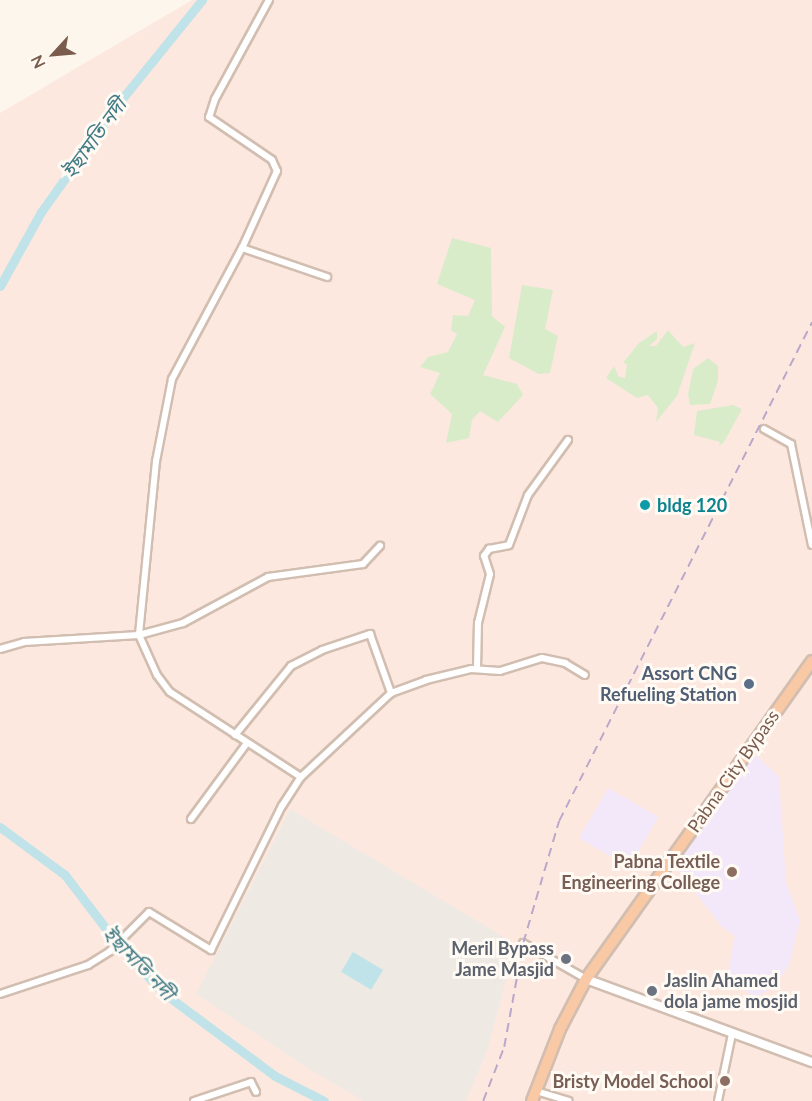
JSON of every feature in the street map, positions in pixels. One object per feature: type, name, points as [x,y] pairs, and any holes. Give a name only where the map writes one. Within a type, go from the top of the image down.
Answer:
[{"type":"highway","name":"Pabna City Bypass","points":[[534,1096],[560,1029],[586,979],[812,661]]},
{"type":"main road","points":[[586,979],[812,1062]]},
{"type":"street","points":[[269,0],[215,99],[209,117],[272,159],[277,171],[242,248],[172,379],[156,461],[139,635],[157,675],[170,692],[301,777]]},
{"type":"street","points":[[242,248],[327,278]]},
{"type":"street","points":[[764,429],[791,444],[812,545]]},
{"type":"street","points":[[477,669],[478,623],[490,574],[484,556],[489,549],[508,545],[528,495],[568,440]]},
{"type":"street","points":[[0,649],[24,642],[139,635],[183,622],[268,577],[363,564],[380,546]]},
{"type":"street","points":[[235,735],[291,666],[322,650],[370,634],[391,693]]},
{"type":"street","points":[[0,994],[72,972],[110,951],[134,930],[149,912],[211,950],[282,806],[301,777],[391,693],[426,680],[477,669],[494,672],[542,658],[565,663],[585,675]]},
{"type":"street","points":[[191,819],[247,743]]},
{"type":"street","points":[[523,943],[586,979]]},
{"type":"street","points":[[718,1101],[732,1034]]},
{"type":"street","points":[[194,1101],[251,1082],[256,1092]]},
{"type":"street","points":[[534,1096],[569,1101]]},
{"type":"shaded area","points":[[192,0],[812,0],[812,1101],[0,1101],[0,113]]},
{"type":"shaded area","name":"Pabna Textile Engineering College","points":[[755,754],[779,777],[786,883],[800,920],[789,965],[775,985],[754,999],[728,971],[735,936],[721,926],[674,865]]},
{"type":"shaded area","points":[[608,788],[658,817],[629,867],[579,838]]},
{"type":"shaded area","points":[[290,809],[516,944],[487,1051],[466,1101],[364,1101],[312,1071],[196,994]]},
{"type":"green space","points":[[452,238],[491,248],[492,316],[505,327],[483,375],[517,384],[523,395],[498,422],[480,411],[472,420],[469,438],[446,443],[452,414],[430,394],[440,373],[420,367],[428,357],[448,352],[457,334],[451,330],[453,315],[468,316],[475,300],[437,284]]},
{"type":"green space","points":[[522,285],[553,290],[545,329],[558,336],[550,373],[539,374],[509,358]]},
{"type":"green space","points":[[668,330],[683,347],[695,343],[677,396],[656,422],[658,408],[648,395],[637,398],[606,378],[614,366],[619,377],[625,378],[627,364],[623,363],[639,343],[657,331],[657,339],[649,346],[656,346]]},
{"type":"green space","points":[[708,358],[718,366],[718,381],[710,404],[690,405],[688,395],[693,369]]},
{"type":"green space","points":[[733,405],[742,409],[724,442],[719,446],[720,442],[694,435],[697,411]]},
{"type":"water","points":[[353,952],[383,970],[371,990],[341,972]]},
{"type":"waterway","name":"ইছামতি নদী","points":[[0,286],[41,212],[121,100],[202,0]]},
{"type":"waterway","name":"ইছামতি নদী","points":[[0,827],[65,875],[113,938],[161,991],[275,1076],[324,1101]]},
{"type":"railway","points":[[483,1101],[504,1047],[523,943],[559,821],[812,322]]},
{"type":"place","name":"bldg 120","points":[[645,505]]},
{"type":"place","name":"Assort CNG Refueling Station","points":[[749,684]]},
{"type":"place","name":"Pabna Textile Engineering College","points":[[732,872]]},
{"type":"place","name":"Meril Bypass Jame Masjid","points":[[566,959]]},
{"type":"place","name":"Jaslin Ahamed dola jame mosjid","points":[[652,991]]},
{"type":"place","name":"Bristy Model School","points":[[725,1081]]}]
